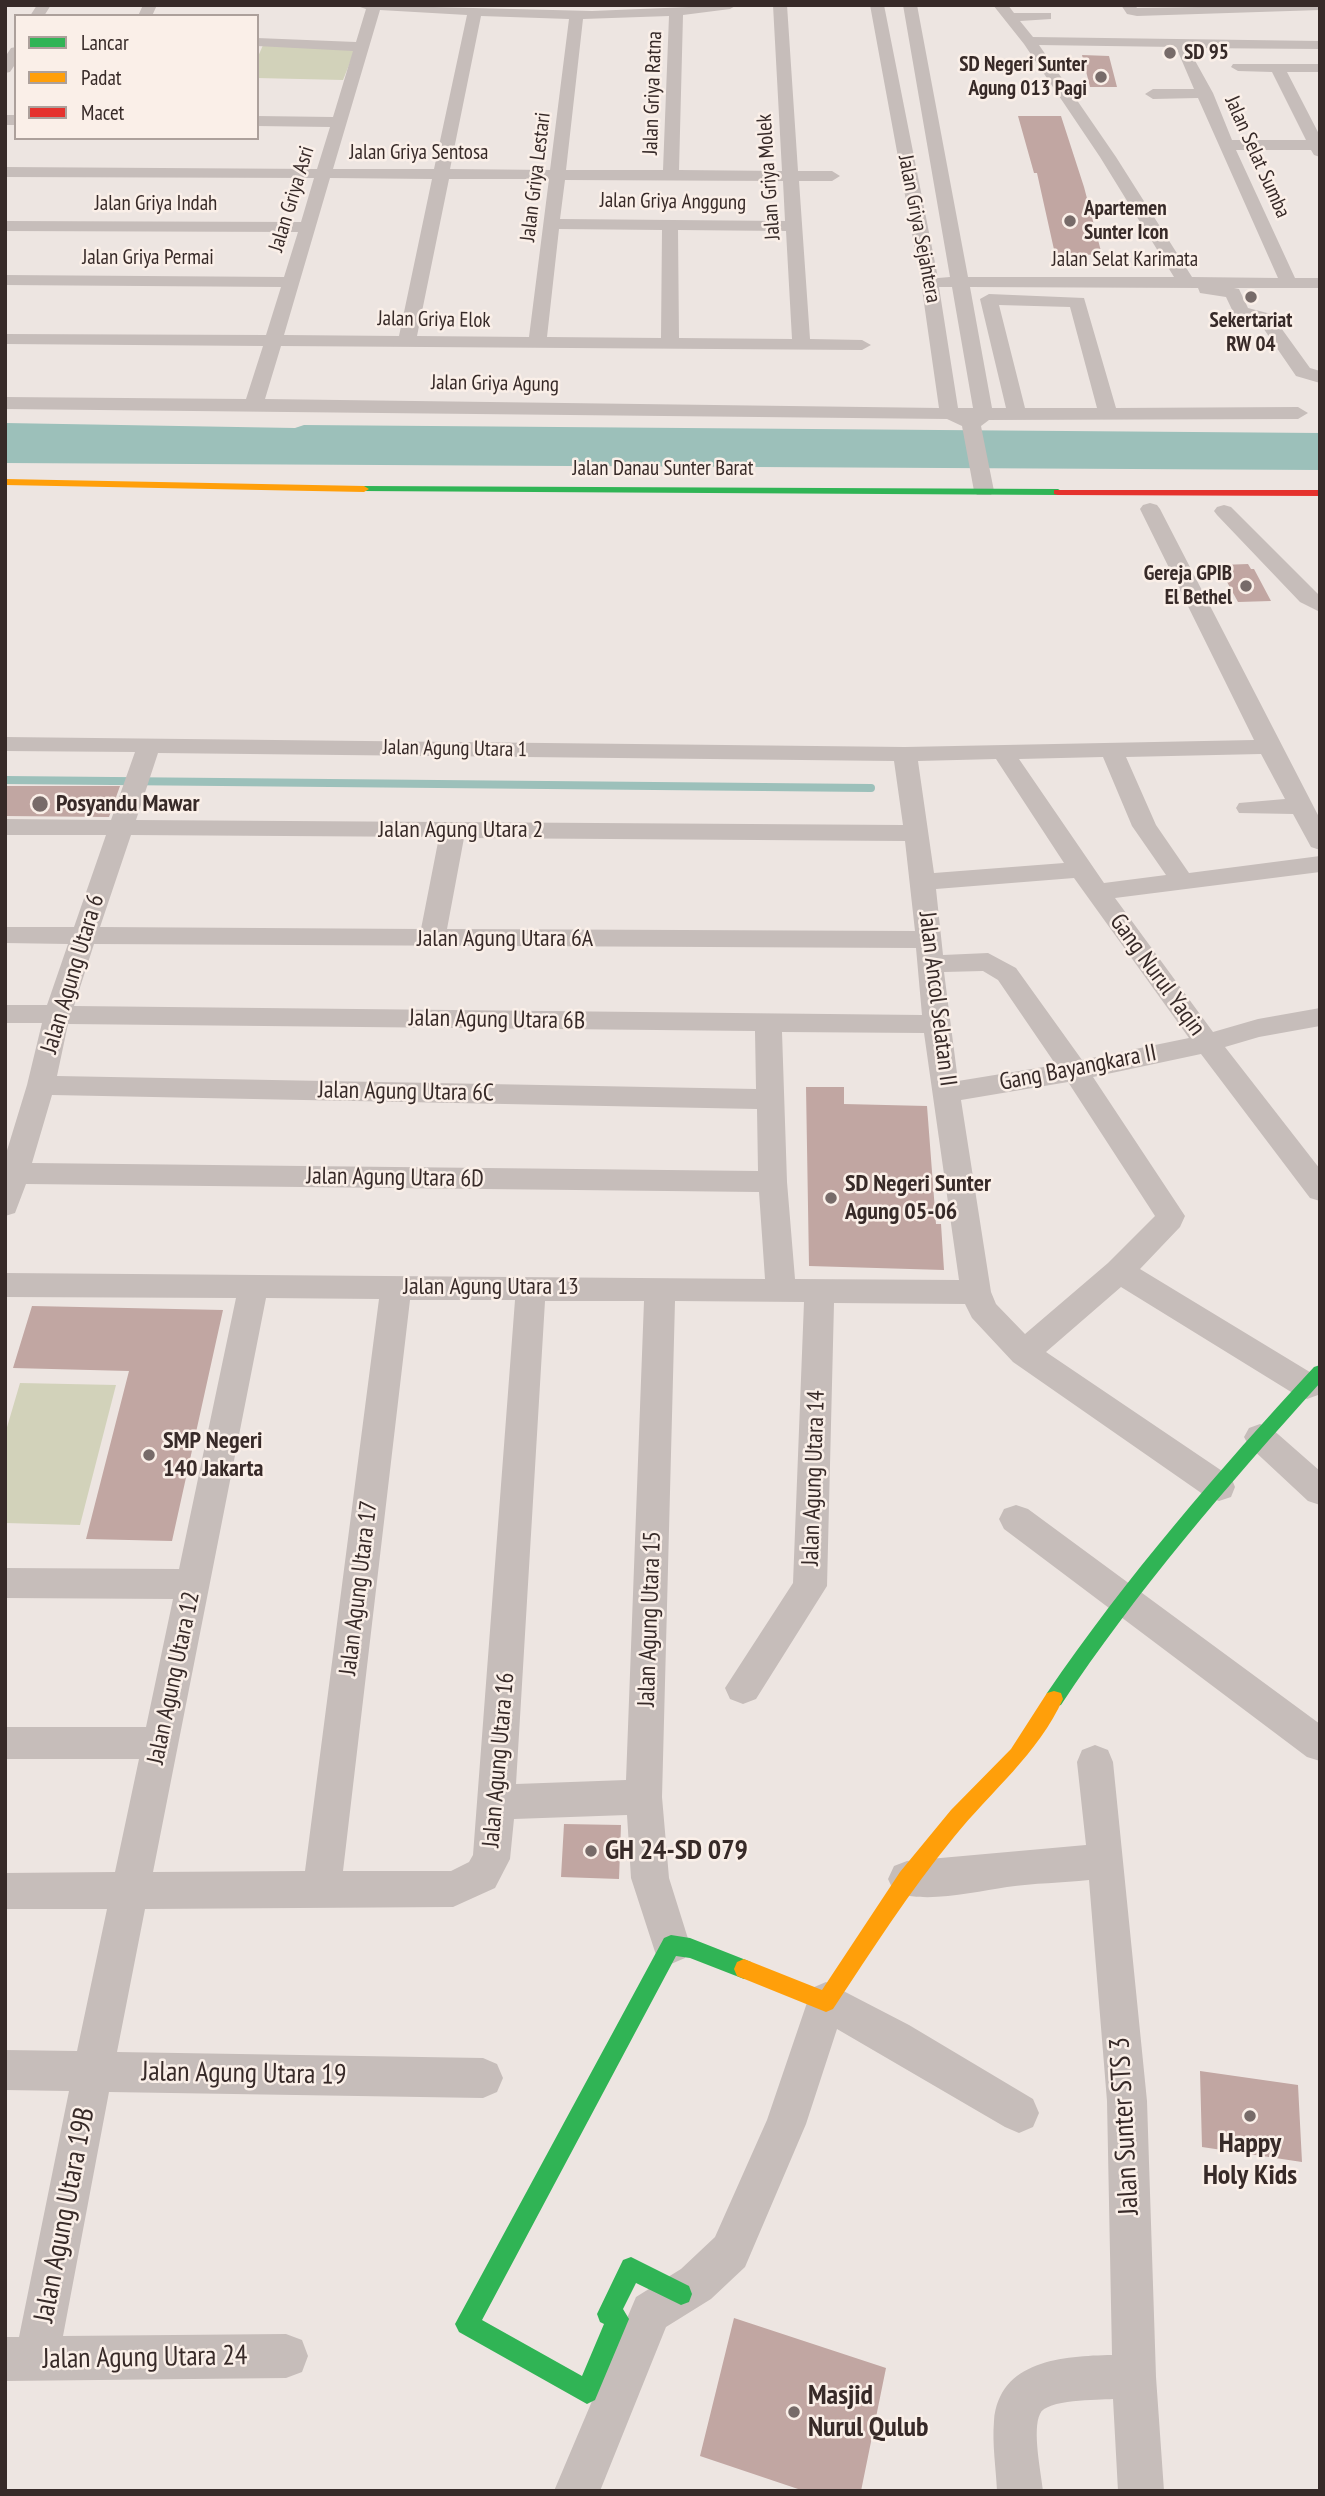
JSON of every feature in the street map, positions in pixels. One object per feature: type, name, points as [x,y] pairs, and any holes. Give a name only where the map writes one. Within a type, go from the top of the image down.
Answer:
[{"type":"main road","name":"Jalan Danau Sunter Barat","points":[[5,482],[461,498],[557,506]]},
{"type":"main road","name":"Jalan Danau Sunter Barat","points":[[246,503],[982,483],[1320,493]]},
{"type":"main road","points":[[1144,509],[1174,510]]},
{"type":"main road","points":[[1218,511],[1252,511]]},
{"type":"main road","points":[[681,2294],[631,2268],[608,2314],[618,2319],[587,2392],[467,2324],[671,1945],[690,1948],[825,2002],[907,1879],[958,1817],[1018,1755],[1083,1654],[1122,1600],[1260,1437],[1313,1379]]},
{"type":"street","points":[[361,5],[577,14],[676,12],[730,5]]},
{"type":"street","name":"Jalan Griya Molek","points":[[779,5],[801,345]]},
{"type":"street","name":"Jalan Griya Sejahtera","points":[[877,5],[930,282],[949,413]]},
{"type":"street","name":"Jalan Griya Sejahtera","points":[[910,5],[959,282],[982,483]]},
{"type":"street","points":[[1128,5],[1132,11],[1137,12],[1320,6]]},
{"type":"street","name":"Jalan Griya Asri","points":[[254,405],[374,6]]},
{"type":"street","points":[[407,342],[475,11]]},
{"type":"street","name":"Jalan Griya Ratna","points":[[671,175],[676,12]]},
{"type":"street","name":"Jalan Griya Lestari","points":[[537,344],[577,14]]},
{"type":"street","points":[[1008,15],[1050,21],[1062,41]]},
{"type":"street","points":[[1008,15],[1029,41],[1193,284],[1210,290],[1233,293],[1320,293]]},
{"type":"street","points":[[1029,41],[1129,35],[1320,45]]},
{"type":"street","points":[[259,42],[361,47]]},
{"type":"street","name":"Jalan Selat Sumba","points":[[1182,49],[1205,93],[1227,152],[1290,284]]},
{"type":"street","points":[[1238,67],[1320,68]]},
{"type":"street","points":[[1227,152],[1318,152],[1276,68]]},
{"type":"street","points":[[1153,93],[1205,93]]},
{"type":"street","points":[[259,121],[339,122]]},
{"type":"street","name":"Jalan Griya Sentosa","points":[[5,172],[832,176]]},
{"type":"street","name":"Jalan Griya Anggung","points":[[551,224],[793,226]]},
{"type":"street","points":[[670,225],[670,344]]},
{"type":"street","name":"Jalan Griya Indah","points":[[5,226],[307,228]]},
{"type":"street","name":"Jalan Griya Permai","points":[[5,280],[291,282]]},
{"type":"street","name":"Jalan Selat Karimata","points":[[930,282],[1320,284]]},
{"type":"street","points":[[1233,293],[1241,312],[1265,318],[1303,372],[1320,377]]},
{"type":"street","points":[[1017,414],[989,299],[1078,301],[1108,412]]},
{"type":"street","name":"Jalan Griya Elok","points":[[5,339],[862,345]]},
{"type":"street","name":"Jalan Griya Agung","points":[[5,403],[949,413],[976,423]]},
{"type":"street","points":[[976,423],[1017,414],[1298,413]]},
{"type":"street","points":[[1144,509],[1320,842]]},
{"type":"street","points":[[1218,511],[1320,606]]},
{"type":"street","name":"Jalan Agung Utara 1","points":[[5,744],[146,753],[905,754]]},
{"type":"street","points":[[905,754],[1269,747]]},
{"type":"street","points":[[1112,751],[1144,825],[1182,881]]},
{"type":"street","name":"Jalan Agung Utara 6","points":[[5,1205],[41,1085],[57,1015],[146,753]]},
{"type":"street","name":"Jalan Ancol Selatan II","points":[[905,754],[923,882],[936,1024],[976,1292],[983,1310],[1024,1353],[1219,1487]]},
{"type":"street","name":"Gang Nurul Yaqin","points":[[1004,754],[1082,870],[1207,1043],[1320,1190]]},
{"type":"street","points":[[1248,808],[1300,806]]},
{"type":"street","name":"Jalan Agung Utara 2","points":[[5,827],[916,833]]},
{"type":"street","points":[[432,939],[453,830]]},
{"type":"street","points":[[1098,892],[1320,864]]},
{"type":"street","points":[[923,882],[1082,870]]},
{"type":"street","name":"Jalan Agung Utara 6A","points":[[5,935],[432,939],[929,952],[988,962],[1000,967],[1075,1071]]},
{"type":"street","name":"Jalan Agung Utara 6B","points":[[5,1014],[936,1024]]},
{"type":"street","name":"Gang Bayangkara II","points":[[948,1093],[1075,1071],[1207,1043],[1258,1028],[1320,1017]]},
{"type":"street","points":[[768,1023],[773,1182],[781,1290]]},
{"type":"street","points":[[1024,1353],[1119,1271],[1170,1219],[1075,1071]]},
{"type":"street","name":"Jalan Agung Utara 6C","points":[[41,1085],[771,1099]]},
{"type":"street","name":"Jalan Agung Utara 6D","points":[[16,1173],[773,1182]]},
{"type":"street","points":[[1119,1271],[1313,1379]]},
{"type":"street","name":"Jalan Agung Utara 13","points":[[5,1285],[976,1292]]},
{"type":"street","name":"Jalan Agung Utara 12","points":[[93,2071],[254,1285]]},
{"type":"street","name":"Jalan Agung Utara 17","points":[[322,1890],[396,1287]]},
{"type":"street","name":"Jalan Agung Utara 16","points":[[5,1891],[453,1889],[482,1875],[491,1859],[497,1802],[531,1287]]},
{"type":"street","name":"Jalan Agung Utara 15","points":[[660,1289],[644,1797],[650,1878],[671,1945]]},
{"type":"street","name":"Jalan Agung Utara 14","points":[[743,1688],[810,1586],[820,1310],[818,1291]]},
{"type":"street","points":[[1260,1437],[1320,1491]]},
{"type":"street","points":[[1016,1519],[1320,1745]]},
{"type":"street","points":[[5,1583],[193,1584]]},
{"type":"street","points":[[5,1743],[161,1743]]},
{"type":"street","name":"Jalan Sunter STS 3","points":[[1095,1762],[1107,1861],[1127,2101],[1134,2377],[1141,2491]]},
{"type":"street","points":[[497,1802],[644,1797]]},
{"type":"street","points":[[907,1879],[1107,1861]]},
{"type":"street","points":[[576,2491],[651,2312],[681,2294],[730,2252],[786,2124],[825,2002],[895,2039],[1019,2113]]},
{"type":"street","name":"Jalan Agung Utara 19","points":[[5,2070],[483,2078]]},
{"type":"street","name":"Jalan Agung Utara 19B","points":[[21,2359],[93,2071]]},
{"type":"street","name":"Jalan Agung Utara 24","points":[[21,2359],[286,2356]]},
{"type":"street","points":[[1020,2491],[1017,2417],[1020,2402],[1032,2390],[1060,2381],[1134,2377]]},
{"type":"green space","points":[[263,45],[355,50],[343,80],[259,78],[259,54]]},
{"type":"green space","points":[[20,1383],[116,1385],[80,1525],[5,1523],[5,1434]]},
{"type":"water","points":[[5,423],[295,428],[304,425],[1320,433],[1320,470],[5,463]]},
{"type":"building","name":"SD Negeri Sunter Agung 013 Pagi","points":[[1082,55],[1109,56],[1117,87],[1090,87]]},
{"type":"building","points":[[1018,116],[1061,116],[1102,255],[1055,254],[1037,173],[1034,173]]},
{"type":"building","name":"Gereja GPIB El Bethel","points":[[1248,564],[1254,569],[1271,601],[1238,602],[1221,571],[1224,571],[1221,565]]},
{"type":"building","points":[[5,786],[120,786],[109,817],[5,816]]},
{"type":"building","name":"SD Negeri Sunter Agung 05-06","points":[[806,1087],[844,1087],[844,1104],[927,1106],[936,1224],[941,1224],[944,1270],[809,1266]]},
{"type":"building","name":"SMP Negeri 140 Jakarta","points":[[32,1306],[223,1310],[172,1541],[86,1539],[129,1371],[13,1368]]},
{"type":"building","name":"GH 24-SD 079","points":[[564,1824],[621,1825],[619,1879],[561,1877]]},
{"type":"building","name":"Happy Holy Kids","points":[[1200,2071],[1298,2085],[1302,2162],[1202,2147]]},
{"type":"building","name":"Masjid Nurul Qulub","points":[[734,2318],[886,2368],[861,2491],[804,2491],[700,2456]]},
{"type":"waterway","points":[[5,780],[871,788]]},
{"type":"traffic: fast","points":[[364,489],[1058,492]]},
{"type":"traffic: fast","points":[[1054,1699],[1114,1613],[1180,1530],[1320,1372]]},
{"type":"traffic: fast","points":[[681,2294],[631,2268],[608,2314],[618,2319],[587,2392],[467,2324],[671,1945],[690,1948],[744,1969]]},
{"type":"traffic: slow","points":[[5,482],[364,489]]},
{"type":"traffic: slow","points":[[744,1969],[826,2002],[907,1879],[958,1817],[1018,1755],[1054,1699]]},
{"type":"traffic: jam","points":[[1058,492],[1320,493]]},
{"type":"place","name":"SD 95","points":[[1170,53]]},
{"type":"place","name":"SD Negeri Sunter Agung 013 Pagi","points":[[1101,77]]},
{"type":"place","name":"Apartemen Sunter Icon","points":[[1070,221]]},
{"type":"place","name":"Sekertariat RW 04","points":[[1251,297]]},
{"type":"place","name":"Gereja GPIB El Bethel","points":[[1246,586]]},
{"type":"place","name":"Posyandu Mawar","points":[[40,804]]},
{"type":"place","name":"SD Negeri Sunter Agung 05-06","points":[[831,1198]]},
{"type":"place","name":"SMP Negeri 140 Jakarta","points":[[149,1455]]},
{"type":"place","name":"GH 24-SD 079","points":[[591,1851]]},
{"type":"place","name":"Happy Holy Kids","points":[[1250,2116]]},
{"type":"place","name":"Masjid Nurul Qulub","points":[[794,2412]]}]
